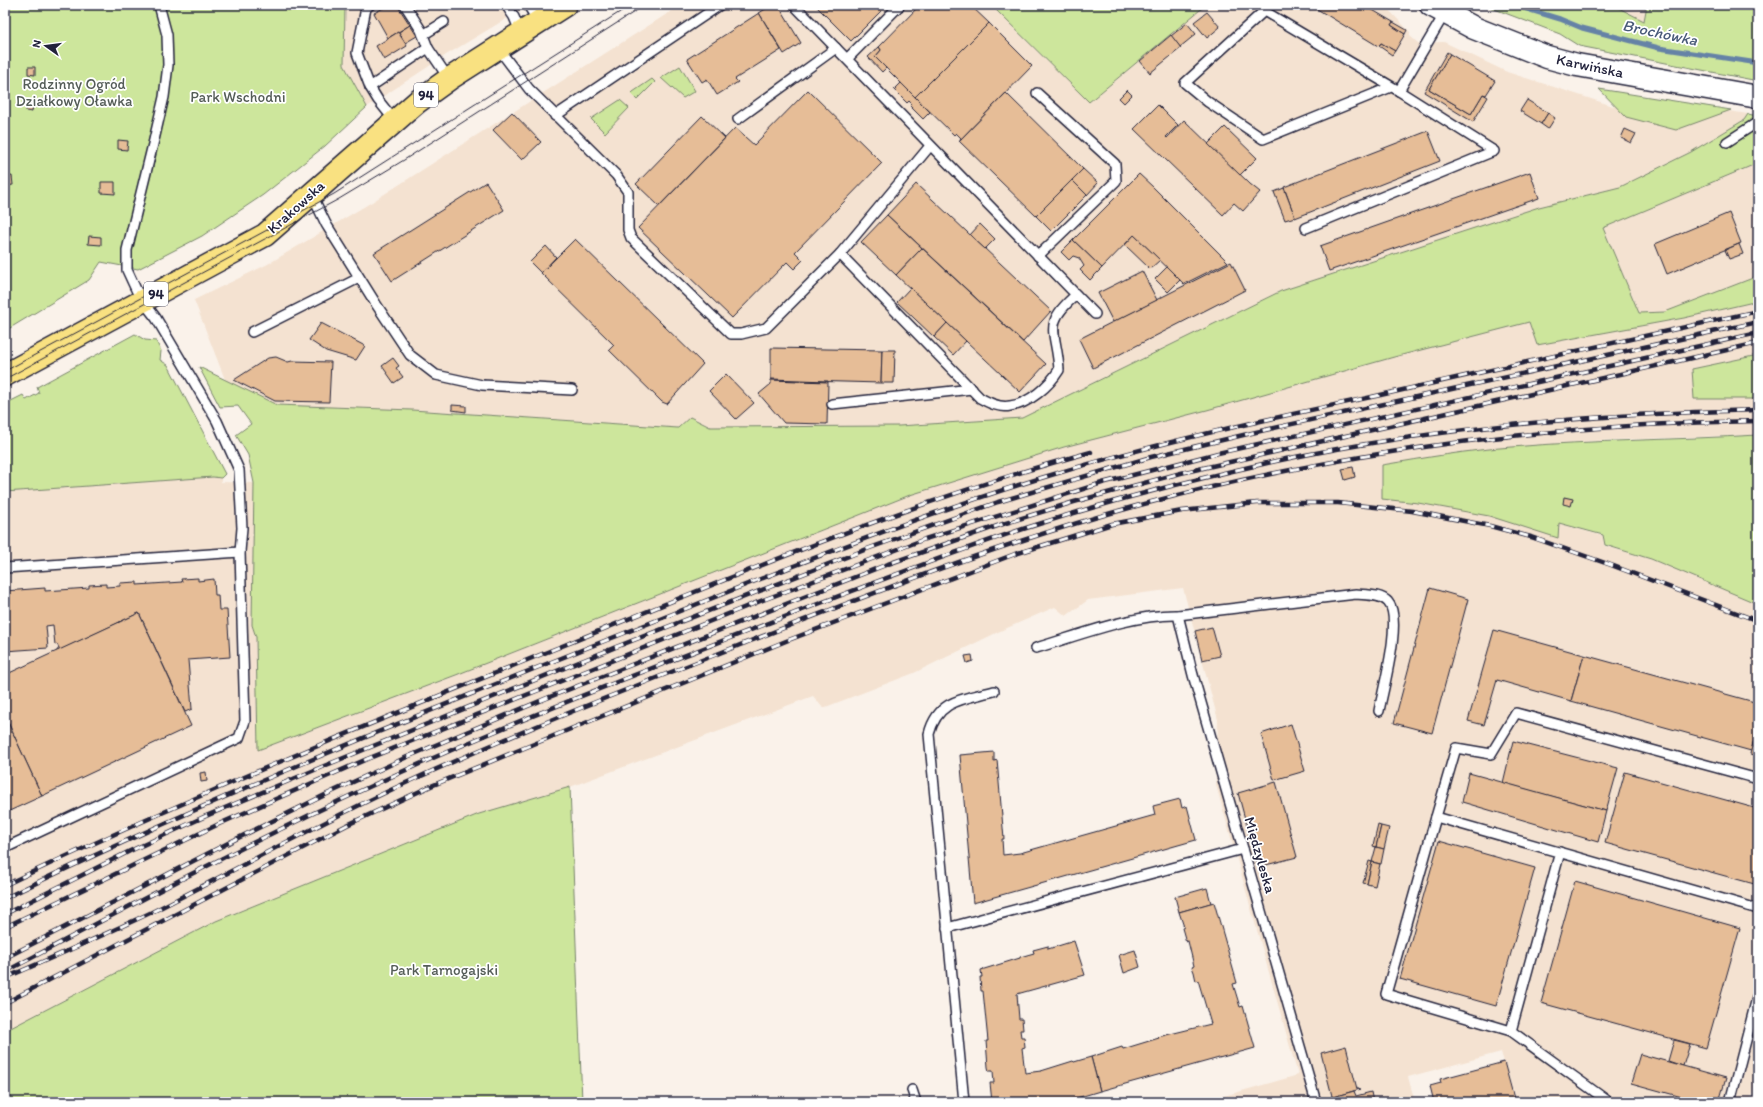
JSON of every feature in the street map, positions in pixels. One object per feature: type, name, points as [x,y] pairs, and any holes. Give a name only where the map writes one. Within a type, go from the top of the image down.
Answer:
[{"type":"main road","name":"Krakowska","points":[[5,375],[265,235],[394,120],[449,79],[498,48],[529,21],[565,5]]},
{"type":"street","name":"Karwińska","points":[[1438,9],[1508,42],[1577,65],[1758,97]]},
{"type":"lane","points":[[5,848],[239,738],[245,721],[240,552],[242,528],[239,470],[217,421],[162,328],[131,281],[127,270],[127,250],[164,97],[168,66],[167,35],[159,5]]},
{"type":"lane","points":[[370,5],[366,8],[356,53],[370,87],[394,120]]},
{"type":"lane","points":[[405,5],[423,35],[428,48],[449,79]]},
{"type":"lane","points":[[506,5],[514,17],[529,21]]},
{"type":"lane","points":[[555,116],[720,5]]},
{"type":"lane","points":[[794,5],[1095,314]]},
{"type":"lane","points":[[847,59],[900,5]]},
{"type":"lane","points":[[1306,228],[1494,151],[1395,89],[1264,11],[1185,83],[1208,102],[1263,139],[1395,89],[1438,9]]},
{"type":"lane","points":[[423,35],[444,22]]},
{"type":"lane","points":[[370,87],[428,48]]},
{"type":"lane","points":[[498,48],[529,89],[616,175],[628,192],[628,230],[631,238],[731,334],[741,334],[766,328],[840,254],[930,146]]},
{"type":"lane","points":[[738,119],[836,48]]},
{"type":"lane","points":[[1037,93],[1115,164],[1116,181],[1038,256]]},
{"type":"lane","points":[[1727,142],[1758,122]]},
{"type":"lane","points":[[311,194],[317,208],[359,278],[410,355],[436,375],[482,385],[572,390]]},
{"type":"lane","points":[[840,254],[980,398],[995,405],[1009,406],[1024,401],[1051,382],[1059,370],[1053,332],[1054,319],[1061,308],[1076,294]]},
{"type":"lane","points":[[252,332],[359,278]]},
{"type":"lane","points":[[832,404],[972,389]]},
{"type":"lane","points":[[5,568],[240,552]]},
{"type":"lane","points":[[1036,648],[1132,620],[1159,615],[1178,615],[1356,594],[1383,598],[1391,608],[1394,628],[1379,711]]},
{"type":"lane","name":"Międzyleska","points":[[1178,615],[1192,675],[1316,1102]]},
{"type":"lane","points":[[964,1102],[929,734],[932,722],[942,707],[994,691]]},
{"type":"lane","points":[[1610,1102],[1511,1031],[1386,994],[1456,748],[1491,754],[1516,713],[1758,779]]},
{"type":"lane","points":[[1436,817],[1758,909]]},
{"type":"lane","points":[[947,928],[1243,849]]},
{"type":"lane","points":[[1511,1031],[1560,852]]},
{"type":"lane","points":[[1730,1102],[1758,994]]},
{"type":"lane","points":[[912,1090],[916,1102]]},
{"type":"shaded area","points":[[345,5],[529,5],[446,55],[367,107],[344,65]]},
{"type":"shaded area","points":[[681,5],[991,5],[1089,102],[1206,5],[1384,5],[1410,32],[1410,36],[1418,43],[1444,42],[1507,72],[1613,106],[1644,98],[1748,114],[1744,120],[1691,152],[1620,187],[1539,207],[1281,291],[1022,418],[899,426],[710,427],[690,417],[678,428],[412,410],[277,405],[226,382],[194,300],[268,264],[372,202]]},
{"type":"shaded area","points":[[1533,5],[1647,5],[1640,39]]},
{"type":"shaded area","points":[[1758,163],[1758,276],[1665,312],[1639,313],[1603,228]]},
{"type":"shaded area","points":[[1758,301],[1758,355],[1692,369],[1694,399],[1758,399],[1758,435],[1611,440],[1512,447],[1481,450],[1382,465],[1382,485],[1559,523],[1603,536],[1605,546],[1651,559],[1758,604],[1758,1072],[1750,1102],[1565,1102],[1564,1100],[1556,1102],[1516,1102],[1501,1052],[1408,1077],[1415,1102],[1203,1102],[1298,1075],[1216,785],[1218,720],[1183,588],[1088,600],[1066,616],[1055,607],[998,632],[914,673],[823,708],[813,696],[570,787],[479,814],[216,921],[5,1031],[5,492],[213,477],[221,478],[221,482],[254,483],[252,625],[256,637],[258,750],[456,675],[910,495],[1064,447],[1207,410],[1394,357],[1529,322],[1537,345],[1684,318]]},
{"type":"green space","points":[[5,5],[345,5],[344,65],[367,107],[325,146],[263,195],[202,236],[138,269],[101,262],[89,280],[5,331]]},
{"type":"green space","points":[[991,5],[1206,5],[1089,102]]},
{"type":"green space","points":[[1484,5],[1613,5],[1644,21],[1647,5],[1758,5],[1758,81],[1579,46],[1560,34]]},
{"type":"green space","points":[[680,66],[695,91],[683,98],[661,78]]},
{"type":"green space","points":[[652,79],[655,82],[637,100],[631,94],[633,92]]},
{"type":"green space","points":[[1599,89],[1731,110],[1676,130],[1626,117]]},
{"type":"green space","points":[[620,100],[629,108],[605,133],[591,119]]},
{"type":"green space","points":[[1748,114],[1758,116],[1758,163],[1603,228],[1639,313],[1665,312],[1758,276],[1758,301],[1684,318],[1537,345],[1529,322],[1394,357],[1207,410],[1064,447],[910,495],[456,675],[258,750],[256,637],[252,625],[254,483],[248,455],[236,435],[251,424],[238,406],[220,407],[199,367],[277,405],[412,410],[678,428],[690,417],[710,427],[899,426],[1022,418],[1281,291],[1539,207],[1620,187],[1691,152],[1744,120]]},
{"type":"green space","points":[[135,334],[145,340],[156,341],[161,351],[160,360],[168,365],[225,474],[221,478],[213,477],[5,492],[5,404],[23,395],[26,400],[39,393],[37,387]]},
{"type":"green space","points":[[1758,355],[1758,399],[1694,399],[1692,369]]},
{"type":"green space","points":[[1758,435],[1758,604],[1651,559],[1605,545],[1603,535],[1559,523],[1558,538],[1489,516],[1418,503],[1382,499],[1382,465],[1496,448]]},
{"type":"green space","name":"Park Tarnogajski","points":[[570,787],[582,1102],[5,1102],[5,1031],[216,921],[479,814]]},
{"type":"building","points":[[389,5],[397,5],[410,25],[388,38],[374,13]]},
{"type":"building","points":[[772,5],[778,5],[801,43],[784,54],[759,13]]},
{"type":"building","points":[[815,5],[887,5],[851,41]]},
{"type":"building","points":[[920,5],[970,5],[989,23],[915,97],[875,57],[881,50],[879,47]]},
{"type":"building","points":[[1319,5],[1364,5],[1393,22],[1391,25],[1405,34],[1395,51],[1381,43],[1378,46],[1317,9]]},
{"type":"building","points":[[1207,12],[1220,27],[1207,38],[1194,22]]},
{"type":"building","points":[[759,13],[781,50],[735,79],[738,82],[717,95],[707,79],[702,82],[687,59]]},
{"type":"building","points":[[1393,22],[1407,30],[1405,34],[1391,25]]},
{"type":"building","points":[[989,23],[1032,66],[959,141],[961,138],[956,133],[954,135],[915,97]]},
{"type":"building","points":[[1187,23],[1196,34],[1180,47],[1171,36]]},
{"type":"building","points":[[410,25],[417,36],[405,43],[399,32]]},
{"type":"building","points":[[398,32],[407,46],[384,60],[376,46]]},
{"type":"building","points":[[1171,35],[1181,48],[1150,73],[1140,61]]},
{"type":"building","points":[[1381,43],[1395,51],[1392,55],[1379,46]]},
{"type":"building","points":[[879,47],[881,50],[875,57],[886,68],[882,72],[868,57]]},
{"type":"building","points":[[1447,52],[1450,54],[1429,89],[1471,114],[1483,94],[1488,97],[1473,122],[1424,92]]},
{"type":"building","points":[[1450,54],[1495,81],[1486,95],[1483,94],[1471,114],[1429,89]]},
{"type":"building","points":[[28,67],[35,67],[35,75],[28,74]]},
{"type":"building","points":[[901,83],[930,112],[923,119],[910,106],[912,104],[909,101],[907,103],[894,90]]},
{"type":"building","points":[[808,90],[882,163],[795,252],[803,260],[794,269],[787,262],[732,318],[638,228],[735,128],[754,145]]},
{"type":"building","points":[[1127,90],[1132,95],[1124,103],[1119,98]]},
{"type":"building","points":[[1006,93],[1083,169],[1036,216],[959,141]]},
{"type":"building","points":[[1527,100],[1548,113],[1541,124],[1520,111]]},
{"type":"building","points":[[27,105],[33,105],[32,112],[26,111]]},
{"type":"building","points":[[1158,105],[1178,125],[1166,137],[1167,138],[1184,120],[1260,192],[1243,211],[1234,203],[1223,215],[1134,129]]},
{"type":"building","points":[[512,112],[541,142],[522,160],[493,130]]},
{"type":"building","points":[[1548,113],[1555,118],[1548,129],[1541,124]]},
{"type":"building","points":[[702,116],[725,138],[659,206],[636,184]]},
{"type":"building","points":[[1225,127],[1257,158],[1240,175],[1208,144]]},
{"type":"building","points":[[1625,129],[1636,134],[1631,143],[1621,138]]},
{"type":"building","points":[[1428,131],[1440,161],[1295,218],[1284,187]]},
{"type":"building","points":[[118,140],[128,141],[127,150],[118,149]]},
{"type":"building","points":[[1083,169],[1098,183],[1087,195],[1072,180]]},
{"type":"building","points":[[1530,172],[1539,198],[1329,271],[1320,246]]},
{"type":"building","points":[[1139,174],[1228,262],[1184,284],[1134,235],[1102,268],[1073,240]]},
{"type":"building","points":[[12,176],[13,185],[5,186],[5,177]]},
{"type":"building","points":[[1072,180],[1087,195],[1051,231],[1036,216]]},
{"type":"building","points":[[101,182],[115,182],[115,194],[101,193]]},
{"type":"building","points":[[486,182],[504,210],[392,281],[374,253]]},
{"type":"building","points":[[916,184],[1051,311],[1023,342],[887,215]]},
{"type":"building","points":[[1284,188],[1295,217],[1285,220],[1274,192]]},
{"type":"building","points":[[1729,213],[1741,243],[1667,274],[1655,244]]},
{"type":"building","points":[[887,215],[922,248],[896,275],[861,242]]},
{"type":"building","points":[[980,224],[995,239],[985,249],[970,235]]},
{"type":"building","points":[[1134,235],[1160,260],[1150,269],[1125,245]]},
{"type":"building","points":[[89,236],[101,237],[101,245],[88,244]]},
{"type":"building","points":[[575,239],[703,364],[667,404],[662,402],[609,350],[614,345],[541,273]]},
{"type":"building","points":[[1073,240],[1102,268],[1090,280],[1080,270],[1084,266],[1079,258],[1073,256],[1069,260],[1061,252]]},
{"type":"building","points":[[1739,244],[1743,254],[1729,259],[1725,250]]},
{"type":"building","points":[[546,246],[556,257],[541,273],[530,262]]},
{"type":"building","points":[[922,248],[1046,364],[1020,392],[896,275]]},
{"type":"building","points":[[1231,262],[1245,290],[1093,368],[1079,339]]},
{"type":"building","points":[[1167,267],[1180,280],[1168,292],[1155,279]]},
{"type":"building","points":[[1142,271],[1157,300],[1113,322],[1098,293]]},
{"type":"building","points":[[910,288],[947,323],[934,337],[897,302]]},
{"type":"building","points":[[321,323],[365,346],[356,360],[326,351],[309,340]]},
{"type":"building","points":[[947,323],[966,341],[953,355],[934,337]]},
{"type":"building","points":[[771,348],[882,350],[881,383],[771,380]]},
{"type":"building","points":[[882,350],[895,350],[894,383],[881,383]]},
{"type":"building","points":[[276,357],[288,362],[331,362],[329,402],[275,401],[234,380],[268,358]]},
{"type":"building","points":[[393,358],[399,366],[396,368],[403,377],[394,383],[382,366]]},
{"type":"building","points":[[726,374],[754,403],[736,419],[709,391]]},
{"type":"building","points":[[771,380],[828,381],[828,382]]},
{"type":"building","points":[[771,380],[828,382],[827,424],[784,423],[759,394],[771,384]]},
{"type":"building","points":[[452,405],[466,406],[466,412],[452,410]]},
{"type":"building","points":[[1353,467],[1355,477],[1345,480],[1342,469]]},
{"type":"building","points":[[1564,497],[1573,499],[1571,506],[1563,504]]},
{"type":"building","points":[[198,578],[198,581],[214,579],[215,595],[218,595],[219,610],[227,610],[230,657],[188,660],[192,709],[185,712],[139,613],[56,652],[59,648],[57,644],[55,645],[53,625],[46,626],[48,648],[5,651],[5,591],[45,588],[45,591],[89,588],[89,585],[106,584],[106,587],[120,586],[120,583],[137,582],[137,585],[182,582],[181,579]]},
{"type":"building","points":[[1430,588],[1468,599],[1432,733],[1394,723]]},
{"type":"building","points":[[139,613],[191,726],[42,796],[5,716],[5,675]]},
{"type":"building","points":[[1212,627],[1220,656],[1202,660],[1195,631]]},
{"type":"building","points":[[1494,630],[1584,655],[1571,701],[1497,680],[1484,725],[1468,721]]},
{"type":"building","points":[[972,655],[973,661],[967,663],[965,656]]},
{"type":"building","points":[[1584,655],[1758,703],[1758,725],[1751,751],[1571,701]]},
{"type":"building","points":[[5,716],[42,796],[5,813]]},
{"type":"building","points":[[1291,724],[1305,771],[1274,780],[1261,734]]},
{"type":"building","points":[[1758,725],[1758,756],[1750,754]]},
{"type":"building","points":[[1513,741],[1618,768],[1606,811],[1503,783]]},
{"type":"building","points":[[994,752],[994,761],[997,760],[1004,839],[1002,839],[1003,855],[1020,853],[1155,815],[1153,806],[1180,799],[1182,808],[1187,806],[1196,840],[973,903],[960,755]]},
{"type":"building","points":[[206,772],[207,781],[201,782],[200,773]]},
{"type":"building","points":[[1625,772],[1758,809],[1758,885],[1605,843]]},
{"type":"building","points":[[1469,773],[1606,811],[1598,842],[1462,802]]},
{"type":"building","points":[[1276,782],[1297,857],[1258,867],[1238,793]]},
{"type":"building","points":[[1378,825],[1381,826],[1376,847],[1373,846]]},
{"type":"building","points":[[1381,826],[1389,828],[1384,849],[1376,847]]},
{"type":"building","points":[[1439,841],[1535,868],[1496,1006],[1400,979]]},
{"type":"building","points":[[1376,847],[1384,849],[1381,864],[1372,862]]},
{"type":"building","points":[[1369,861],[1372,862],[1367,884],[1363,883]]},
{"type":"building","points":[[1372,862],[1380,864],[1375,886],[1367,884]]},
{"type":"building","points":[[1575,881],[1740,928],[1706,1048],[1541,1003]]},
{"type":"building","points":[[1207,888],[1211,903],[1179,912],[1175,897]]},
{"type":"building","points":[[1214,902],[1237,983],[1233,984],[1240,1007],[1243,1006],[1255,1048],[1100,1091],[1091,1057],[1122,1047],[1123,1049],[1159,1038],[1158,1037],[1211,1024],[1198,980],[1196,981],[1192,967],[1194,966],[1188,941],[1186,942],[1182,928],[1184,927],[1179,912]]},
{"type":"building","points":[[1074,941],[1085,975],[1017,994],[1019,1019],[1022,1019],[1023,1030],[1020,1030],[1021,1037],[1024,1037],[1025,1047],[1022,1048],[1025,1073],[1041,1071],[1091,1057],[1100,1091],[1063,1102],[992,1102],[990,1083],[994,1083],[993,1071],[989,1071],[988,1067],[986,1041],[988,1041],[983,991],[981,991],[981,970],[1034,953],[1033,950],[1048,946],[1048,949]]},
{"type":"building","points":[[1135,950],[1140,967],[1124,973],[1119,955]]},
{"type":"building","points":[[1674,1040],[1690,1044],[1683,1066],[1668,1061]]},
{"type":"building","points":[[1346,1046],[1357,1089],[1360,1089],[1330,1098],[1332,1096],[1321,1053]]},
{"type":"building","points":[[1640,1054],[1726,1078],[1719,1102],[1700,1102],[1631,1083]]},
{"type":"building","points":[[1504,1062],[1515,1102],[1434,1102],[1430,1086],[1441,1083],[1440,1079]]},
{"type":"building","points":[[1354,1091],[1356,1096],[1371,1092],[1373,1102],[1334,1102],[1333,1097]]},
{"type":"waterway","name":"Brochówka","points":[[1514,5],[1560,19],[1582,28],[1659,48],[1758,63]]},
{"type":"tram line","points":[[5,371],[334,194],[631,5]]},
{"type":"tram line","points":[[5,379],[339,199],[404,160],[645,5]]},
{"type":"railway","points":[[5,898],[157,827],[388,728],[788,568],[899,526],[1011,487],[1106,459],[1183,439],[1758,311]]},
{"type":"railway","points":[[5,914],[130,851],[206,816],[324,766],[616,647],[867,549],[998,502],[1151,457],[1256,432],[1758,322]]},
{"type":"railway","points":[[5,927],[219,824],[367,759],[763,600],[925,539],[1102,483],[1218,453],[1758,333]]},
{"type":"railway","points":[[5,958],[232,841],[325,795],[407,757],[547,698],[888,564],[1006,523],[1074,502],[1181,473],[1758,343]]},
{"type":"railway","points":[[5,972],[233,853],[371,786],[474,740],[682,656],[904,571],[1054,519],[1148,492],[1212,476],[1335,449],[1395,439],[1516,424],[1576,419],[1758,410]]},
{"type":"railway","points":[[5,978],[150,913],[375,797],[489,746],[611,696],[835,608],[936,570],[1037,535],[1140,505],[1216,486],[1369,455],[1524,435],[1602,428],[1680,423],[1758,421]]},
{"type":"railway","points":[[5,885],[74,852],[284,760],[425,701],[761,565],[957,493],[1024,471],[1091,452]]},
{"type":"railway","points":[[5,1003],[347,825],[431,786],[786,641],[1015,554],[1112,524],[1182,511],[1257,503],[1338,503],[1412,511],[1490,526],[1531,537],[1611,565],[1758,621]]},
{"type":"park label","name":"Rodzinny Ogród Działkowy Oławka","points":[[74,92]]},
{"type":"park label","name":"Park Wschodni","points":[[238,97]]}]
